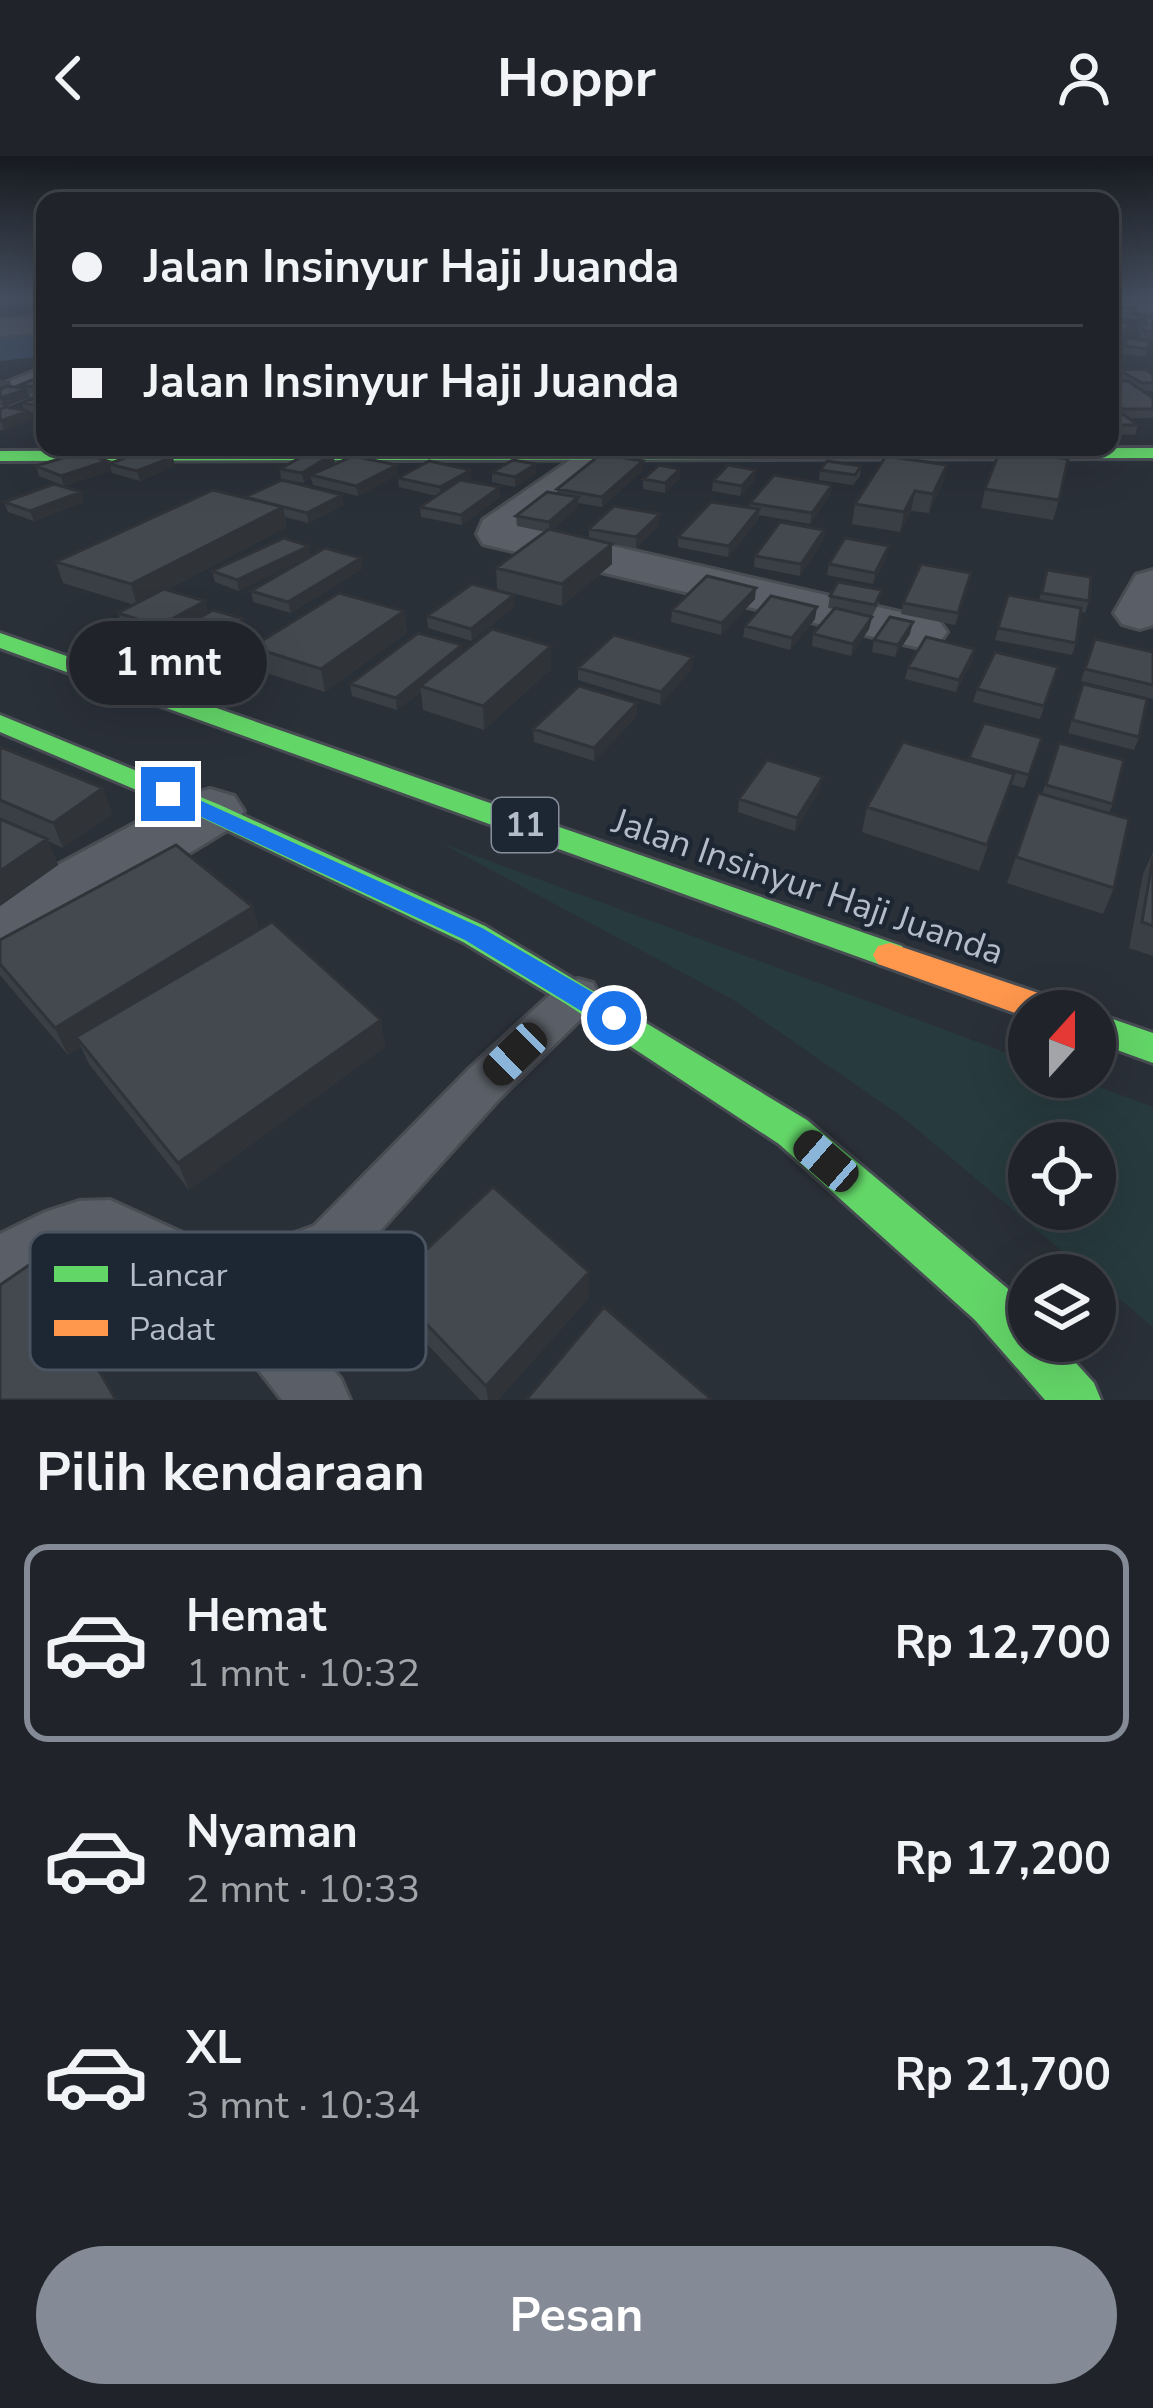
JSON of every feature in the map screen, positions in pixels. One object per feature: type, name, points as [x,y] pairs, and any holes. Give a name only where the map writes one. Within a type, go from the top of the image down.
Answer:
[{"type":"highway","points":[[1119,453],[1153,453]]},
{"type":"highway","points":[[0,456],[36,455]]},
{"type":"highway","name":"Jalan Insinyur Haji Juanda","points":[[0,640],[1008,996]]},
{"type":"highway","points":[[0,723],[210,811],[474,934],[578,995],[793,1132],[991,1304],[1077,1400]]},
{"type":"highway","points":[[1116,1035],[1153,1048]]},
{"type":"street","points":[[0,397],[36,380]]},
{"type":"street","points":[[601,456],[499,529],[500,534],[920,632]]},
{"type":"street","points":[[0,931],[210,811]]},
{"type":"lane","points":[[344,1232],[484,1084],[578,995]]},
{"type":"lane","points":[[61,1232],[110,1225],[125,1232]]},
{"type":"lane","points":[[0,1264],[30,1246]]},
{"type":"lane","points":[[296,1370],[320,1400]]},
{"type":"green space","points":[[441,843],[1008,1053],[1008,1098],[1116,1098],[1116,1093],[1153,1107],[1153,1327],[1116,1296],[1116,1254],[1066,1254],[1037,1230],[1116,1230],[1116,1122],[1008,1122],[1008,1206],[901,1116],[732,999]]},
{"type":"building","points":[[1145,369],[1153,374],[1153,383],[1142,383],[1119,370]]},
{"type":"building","points":[[1119,381],[1128,381],[1153,398],[1153,409],[1123,409]]},
{"type":"building","points":[[0,389],[27,389],[0,398]]},
{"type":"building","points":[[0,409],[29,411],[0,421]]},
{"type":"building","points":[[1119,411],[1138,425],[1119,425]]},
{"type":"building","points":[[69,456],[107,461],[61,476],[36,466]]},
{"type":"building","points":[[130,456],[173,457],[137,471],[109,464]]},
{"type":"building","points":[[303,456],[330,456],[302,473],[280,469]]},
{"type":"building","points":[[353,456],[397,465],[356,486],[311,475]]},
{"type":"building","points":[[598,456],[643,461],[602,497],[557,489]]},
{"type":"building","points":[[886,456],[947,465],[933,494],[915,491],[904,512],[855,504]]},
{"type":"building","points":[[998,456],[1068,459],[1059,500],[985,489]]},
{"type":"building","points":[[513,460],[536,464],[515,477],[492,472]]},
{"type":"building","points":[[429,461],[471,470],[440,487],[398,478]]},
{"type":"building","points":[[827,461],[861,466],[855,475],[820,470]]},
{"type":"building","points":[[659,465],[680,469],[665,483],[643,479]]},
{"type":"building","points":[[728,465],[756,470],[742,486],[713,481]]},
{"type":"building","points":[[774,475],[832,485],[812,513],[750,503]]},
{"type":"building","points":[[282,480],[342,495],[307,513],[245,497]]},
{"type":"building","points":[[460,480],[500,487],[461,515],[420,507]]},
{"type":"building","points":[[54,484],[81,492],[30,511],[4,502]]},
{"type":"building","points":[[213,490],[283,507],[131,584],[56,562]]},
{"type":"building","points":[[547,492],[578,497],[549,522],[516,516]]},
{"type":"building","points":[[711,502],[759,509],[729,546],[678,537]]},
{"type":"building","points":[[614,506],[660,514],[636,537],[589,529]]},
{"type":"building","points":[[780,522],[824,530],[801,564],[755,556]]},
{"type":"building","points":[[549,529],[612,544],[562,584],[496,568]]},
{"type":"building","points":[[284,538],[309,546],[237,580],[212,571]]},
{"type":"building","points":[[845,538],[889,546],[875,573],[829,564]]},
{"type":"building","points":[[325,548],[361,558],[288,602],[251,591]]},
{"type":"building","points":[[921,564],[971,573],[958,613],[903,603]]},
{"type":"building","points":[[1047,570],[1091,577],[1089,601],[1042,593]]},
{"type":"building","points":[[707,576],[756,588],[722,623],[672,610]]},
{"type":"building","points":[[838,582],[882,590],[875,605],[830,596]]},
{"type":"building","points":[[472,584],[514,595],[471,629],[427,616]]},
{"type":"building","points":[[164,589],[205,601],[159,626],[118,613]]},
{"type":"building","points":[[339,593],[404,611],[321,669],[252,647]]},
{"type":"building","points":[[1008,595],[1081,608],[1076,643],[998,628]]},
{"type":"building","points":[[771,596],[817,607],[792,638],[745,626]]},
{"type":"building","points":[[835,608],[872,617],[853,644],[813,634]]},
{"type":"building","points":[[213,610],[244,619],[200,645],[169,635]]},
{"type":"building","points":[[890,617],[913,622],[898,645],[874,640]]},
{"type":"building","points":[[492,629],[551,646],[483,706],[420,686]]},
{"type":"building","points":[[418,633],[462,645],[396,698],[350,684]]},
{"type":"building","points":[[614,635],[693,657],[661,692],[578,668]]},
{"type":"building","points":[[926,637],[975,649],[959,680],[908,667]]},
{"type":"building","points":[[1095,639],[1153,652],[1153,685],[1085,669]]},
{"type":"building","points":[[995,652],[1058,667],[1044,706],[977,689]]},
{"type":"building","points":[[1083,684],[1147,699],[1139,737],[1072,720]]},
{"type":"building","points":[[579,686],[637,703],[594,748],[533,729]]},
{"type":"building","points":[[984,723],[1042,738],[1029,775],[969,758]]},
{"type":"building","points":[[903,742],[1014,774],[987,845],[867,807]]},
{"type":"building","points":[[1059,743],[1124,760],[1113,804],[1046,785]]},
{"type":"building","points":[[0,747],[103,788],[53,823],[0,800]]},
{"type":"building","points":[[767,760],[823,777],[797,818],[739,799]]},
{"type":"building","points":[[1038,793],[1129,819],[1114,888],[1016,857]]},
{"type":"building","points":[[0,819],[47,839],[0,871]]},
{"type":"building","points":[[176,845],[253,907],[55,1028],[0,964],[0,940]]},
{"type":"building","points":[[1153,857],[1153,926],[1142,922]]},
{"type":"building","points":[[272,922],[381,1020],[178,1163],[76,1037]]},
{"type":"building","points":[[493,1187],[589,1272],[486,1386],[426,1324],[426,1250]]},
{"type":"building","points":[[30,1264],[30,1370],[99,1370],[116,1400],[0,1400],[0,1285]]},
{"type":"building","points":[[604,1307],[711,1399],[526,1400]]},
{"type":"traffic: fast","points":[[1119,453],[1153,453]]},
{"type":"traffic: fast","points":[[0,456],[36,456]]},
{"type":"traffic: fast","points":[[0,640],[890,955]]},
{"type":"traffic: fast","points":[[0,723],[210,811],[474,934],[578,995],[793,1132],[991,1304],[1077,1400]]},
{"type":"traffic: fast","points":[[1116,1035],[1153,1048]]},
{"type":"traffic: slow","points":[[890,955],[1008,996]]},
{"type":"route","points":[[168,794],[474,934],[614,1018]]}]
